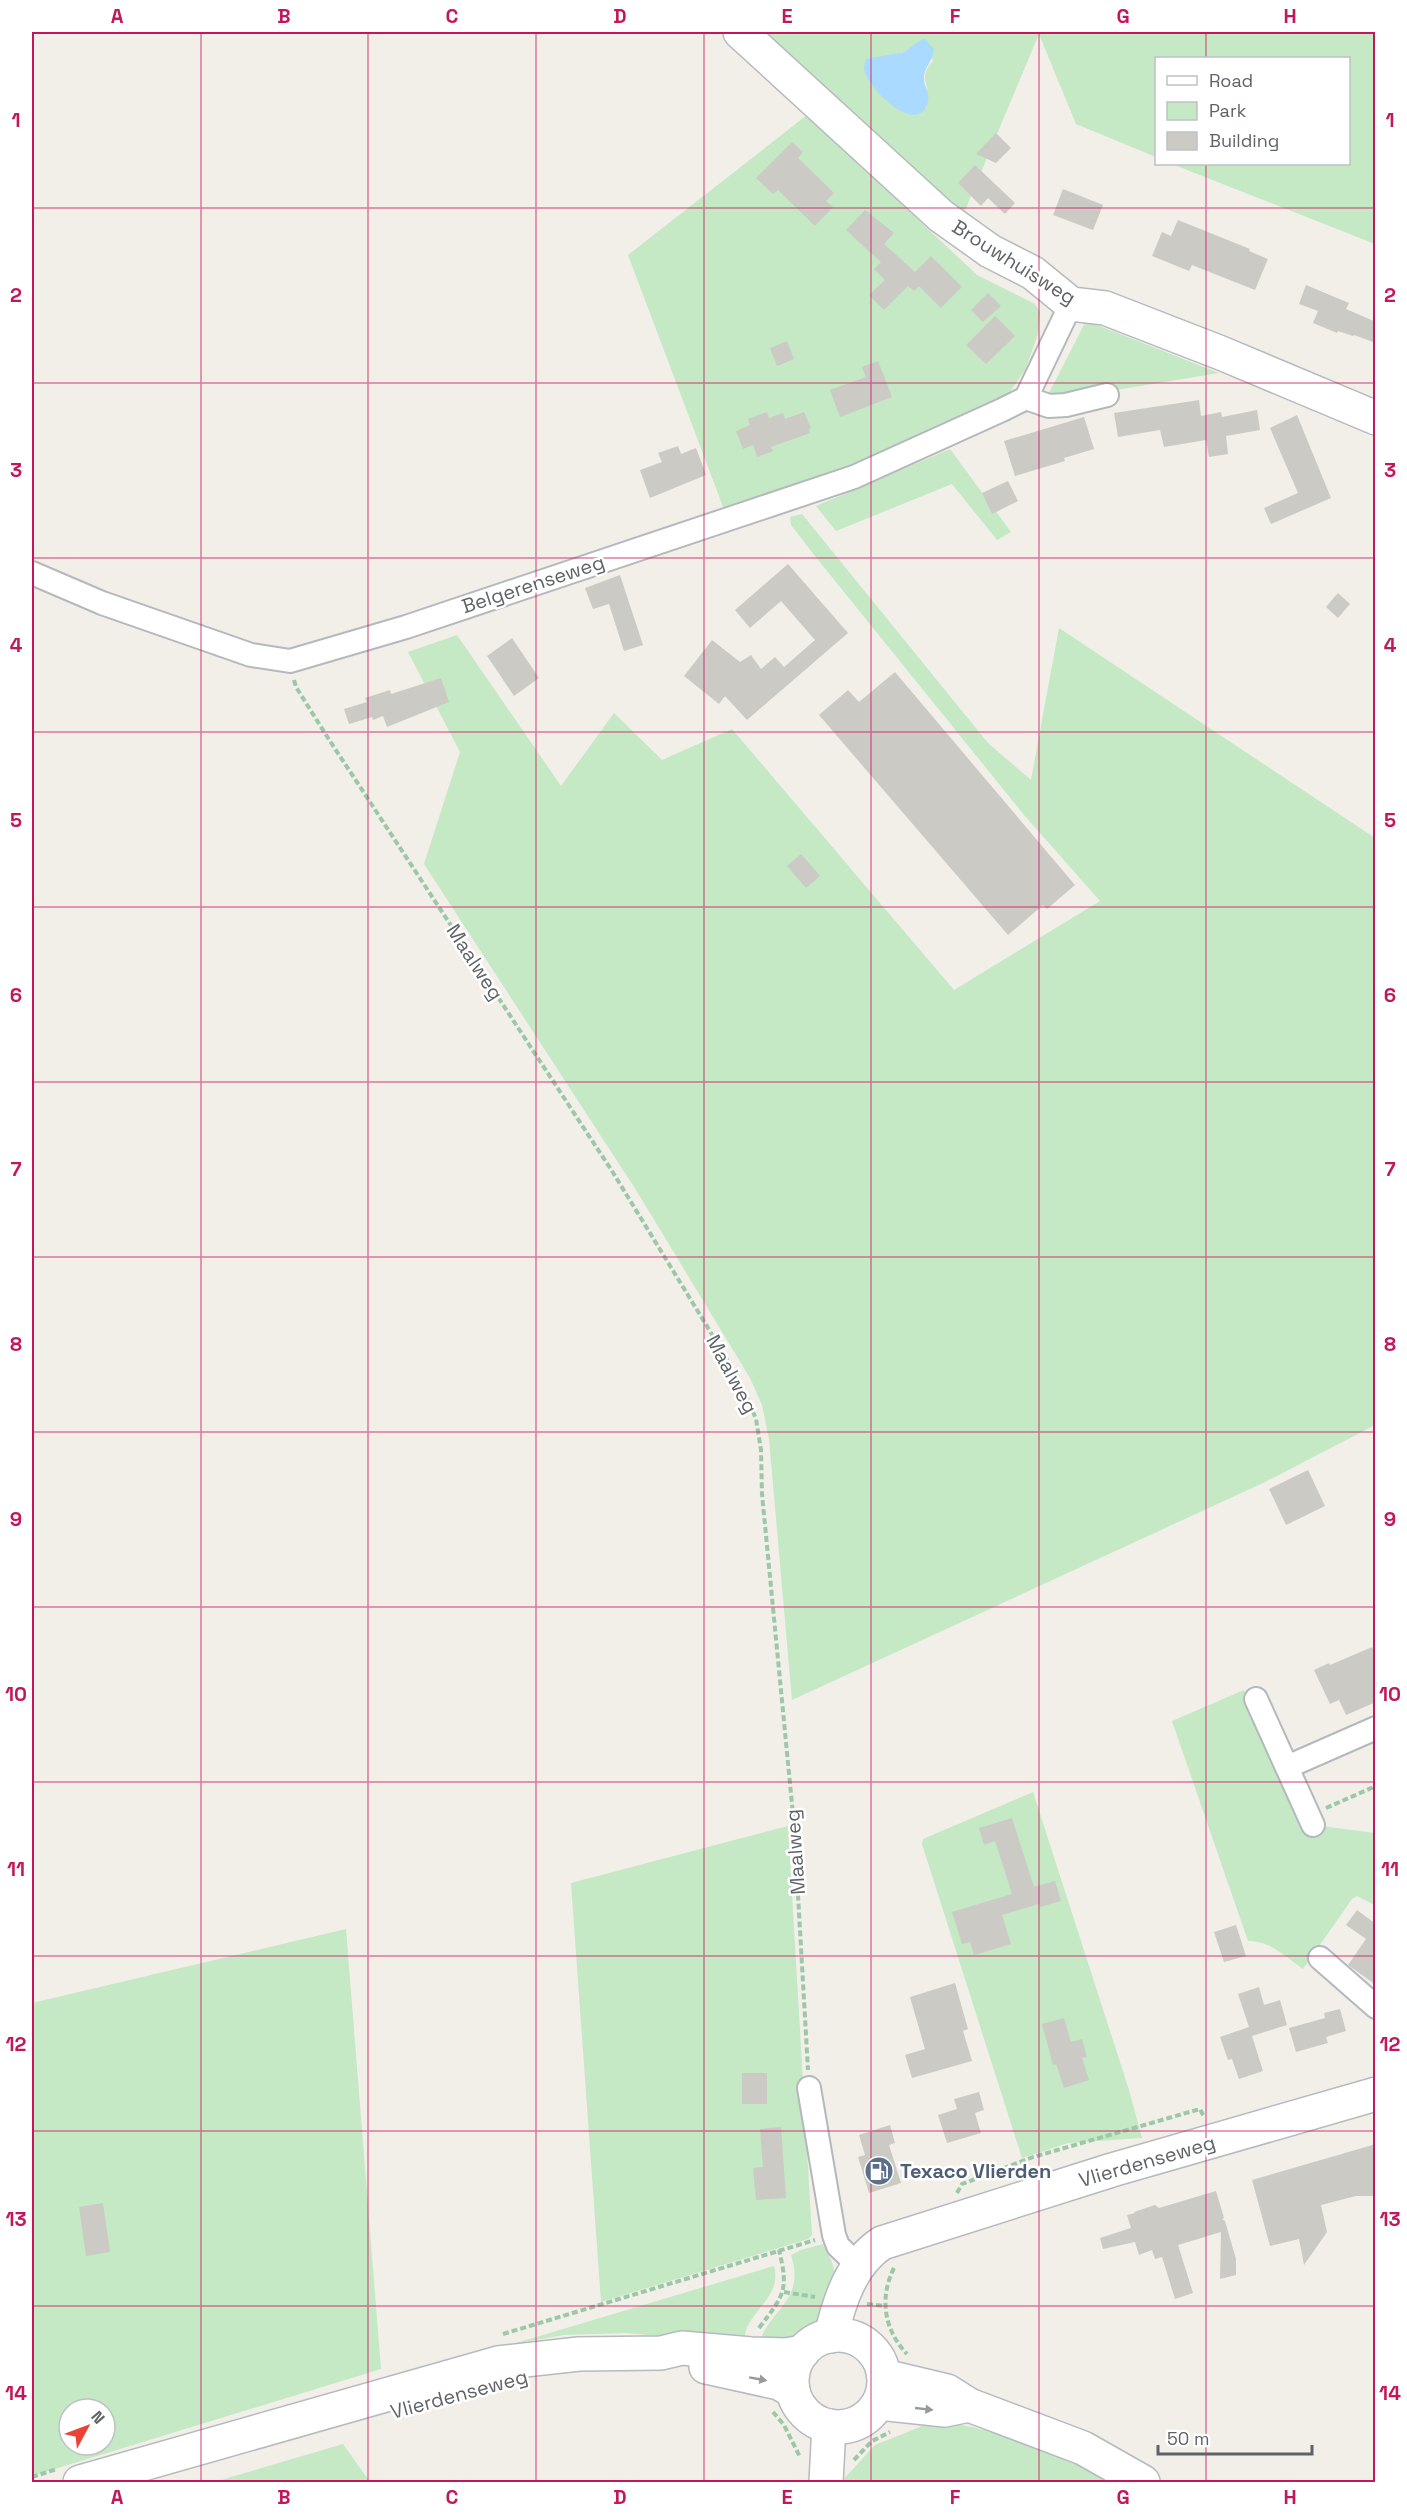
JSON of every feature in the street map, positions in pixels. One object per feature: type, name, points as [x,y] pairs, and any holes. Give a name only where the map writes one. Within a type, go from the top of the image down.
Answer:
[{"type":"street","name":"Brouwhuisweg","points":[[740,32],[941,216],[990,251],[1034,273],[1071,304],[1105,308],[1221,353],[1376,418]]},
{"type":"street","points":[[1071,304],[1026,398],[1049,406],[1065,405],[1107,395]]},
{"type":"street","name":"Belgerenseweg","points":[[32,573],[102,603],[250,656],[290,661],[405,627],[854,477],[1026,398]]},
{"type":"street","points":[[1256,1699],[1311,1820]]},
{"type":"street","points":[[1287,1767],[1376,1728]]},
{"type":"street","points":[[1320,1958],[1376,2007]]},
{"type":"street","points":[[809,2088],[834,2235],[838,2246],[859,2266]]},
{"type":"street","name":"Vlierdenseweg","points":[[844,2337],[839,2302],[859,2266],[868,2254],[882,2243],[1112,2170],[1376,2094]]},
{"type":"street","points":[[844,2337],[869,2348],[879,2360],[881,2389],[873,2411],[858,2422],[839,2427],[829,2426],[815,2421],[804,2412],[779,2399],[803,2352],[819,2339],[844,2337]]},
{"type":"street","name":"Vlierdenseweg","points":[[80,2482],[498,2363],[579,2354],[661,2353],[682,2348],[751,2354],[786,2355],[803,2352]]},
{"type":"street","name":"Vlierdenseweg","points":[[661,2353],[680,2360],[779,2383],[779,2399]]},
{"type":"street","points":[[881,2389],[945,2410],[969,2405],[1083,2448],[1143,2482]]},
{"type":"street","points":[[826,2482],[829,2426]]},
{"type":"path","name":"Maalweg","points":[[290,661],[296,687],[612,1171],[724,1354],[756,1419],[761,1450],[762,1494],[794,1826],[809,2088]]},
{"type":"path","points":[[1311,1820],[1376,1786]]},
{"type":"path","points":[[784,2292],[786,2282],[779,2250],[834,2235]]},
{"type":"path","points":[[779,2399],[784,2425],[801,2458]]},
{"type":"green space","points":[[758,32],[1375,32],[1375,244],[1175,165],[1350,165],[1350,57],[1155,57],[1155,157],[1076,124],[1039,34],[961,220]],"holes":[[[924,39],[933,61],[925,74],[928,90],[894,54],[904,52]]]},
{"type":"green space","points":[[807,115],[977,275],[1035,304],[1040,312],[1038,334],[1025,370],[1005,399],[861,465],[725,512],[628,255]]},
{"type":"green space","points":[[1086,321],[1219,373],[1067,398],[1055,398],[1049,393]]},
{"type":"green space","points":[[950,449],[1011,532],[997,540],[952,484],[836,531],[816,506]]},
{"type":"green space","points":[[802,514],[988,743],[1031,780],[1059,628],[1375,838],[1375,1425],[1263,1483],[792,1700],[769,1439],[762,1405],[750,1378],[636,1190],[424,864],[460,752],[408,652],[457,635],[561,786],[614,713],[662,760],[732,729],[954,990],[1100,901],[1024,815],[791,525],[790,517]]},
{"type":"green space","points":[[1244,1690],[1309,1832],[1321,1826],[1375,1833],[1375,1905],[1357,1896],[1352,1899],[1303,1969],[1271,1947],[1248,1941],[1172,1721]]},
{"type":"green space","points":[[1033,1792],[1129,2090],[1142,2138],[1068,2143],[1022,2158],[922,1844],[923,1839]]},
{"type":"green space","points":[[788,1826],[812,2235],[808,2239],[601,2302],[571,1883]]},
{"type":"green space","points":[[346,1929],[381,2369],[117,2450],[117,2397],[57,2397],[57,2457],[94,2457],[32,2476],[32,2003]]},
{"type":"green space","points":[[823,2244],[832,2262],[835,2275],[831,2312],[815,2329],[802,2337],[758,2347],[769,2323],[790,2295],[794,2284],[791,2255]]},
{"type":"green space","points":[[774,2266],[772,2291],[748,2325],[744,2344],[626,2333],[564,2335],[513,2344]]},
{"type":"green space","points":[[929,2419],[1002,2435],[1071,2460],[1117,2482],[841,2482],[875,2445],[920,2427]]},
{"type":"green space","points":[[343,2444],[370,2482],[214,2482]]},
{"type":"water","points":[[924,38],[934,49],[924,75],[928,101],[923,112],[914,115],[893,106],[882,97],[867,76],[864,66],[866,59],[904,52]]},
{"type":"building","points":[[996,133],[1011,148],[996,163],[976,154]]},
{"type":"building","points":[[792,142],[803,152],[798,158],[834,193],[826,201],[833,207],[815,226],[778,190],[773,194],[756,178]]},
{"type":"building","points":[[975,165],[1015,203],[1005,214],[988,198],[981,206],[958,183]]},
{"type":"building","points":[[1063,189],[1103,205],[1093,230],[1053,215]]},
{"type":"building","points":[[865,210],[894,233],[884,244],[915,272],[931,256],[962,287],[941,308],[919,286],[914,291],[908,286],[884,310],[869,295],[885,280],[874,269],[881,262],[846,230]]},
{"type":"building","points":[[1178,220],[1250,249],[1249,251],[1268,259],[1255,290],[1192,265],[1189,271],[1152,256],[1162,232],[1171,236]]},
{"type":"building","points":[[1306,285],[1349,303],[1346,309],[1376,322],[1376,343],[1354,335],[1338,331],[1337,333],[1313,323],[1318,311],[1299,304]]},
{"type":"building","points":[[988,293],[1001,306],[983,322],[971,310]]},
{"type":"building","points":[[995,316],[1015,336],[986,364],[966,345]]},
{"type":"building","points":[[787,341],[794,359],[777,366],[770,348]]},
{"type":"building","points":[[878,361],[892,397],[840,417],[830,390],[866,377],[862,367]]},
{"type":"building","points":[[1199,400],[1201,416],[1221,412],[1222,417],[1257,410],[1260,430],[1226,436],[1228,454],[1209,457],[1206,440],[1164,447],[1160,430],[1118,437],[1114,413]]},
{"type":"building","points":[[767,412],[769,418],[783,413],[785,419],[804,412],[811,428],[810,433],[771,447],[773,451],[757,457],[753,445],[743,449],[736,431],[750,425],[748,419]]},
{"type":"building","points":[[1297,415],[1331,498],[1271,524],[1264,508],[1298,493],[1270,428]]},
{"type":"building","points":[[1084,417],[1094,449],[1064,458],[1065,461],[1015,476],[1004,441]]},
{"type":"building","points":[[678,446],[681,454],[696,448],[706,475],[650,498],[640,470],[662,462],[658,453]]},
{"type":"building","points":[[1008,481],[1018,501],[992,514],[982,493]]},
{"type":"building","points":[[788,564],[848,633],[747,720],[725,696],[719,704],[684,676],[712,640],[740,662],[751,655],[761,669],[775,657],[784,667],[815,640],[781,601],[750,628],[735,610]]},
{"type":"building","points":[[620,575],[643,645],[624,651],[609,604],[593,609],[585,588]]},
{"type":"building","points":[[1338,593],[1350,604],[1338,618],[1326,607]]},
{"type":"building","points":[[512,638],[539,678],[514,696],[487,656]]},
{"type":"building","points":[[895,672],[1075,885],[1047,909],[1043,905],[1008,935],[819,715],[848,690],[859,702]]},
{"type":"building","points":[[441,678],[449,702],[387,727],[383,716],[349,724],[344,709],[367,702],[365,698],[390,690],[391,694]]},
{"type":"building","points":[[801,854],[820,876],[806,888],[787,866]]},
{"type":"building","points":[[1308,1470],[1325,1506],[1286,1525],[1269,1489]]},
{"type":"building","points":[[1372,1647],[1376,1655],[1376,1702],[1346,1715],[1339,1700],[1330,1704],[1314,1670]]},
{"type":"building","points":[[1012,1818],[1034,1887],[1055,1881],[1061,1901],[1040,1907],[1039,1904],[1002,1915],[1011,1944],[974,1955],[970,1942],[962,1944],[952,1912],[1012,1894],[995,1841],[984,1845],[979,1828]]},
{"type":"building","points":[[1357,1910],[1376,1924],[1376,1985],[1348,1965],[1366,1939],[1346,1925]]},
{"type":"building","points":[[1236,1925],[1246,1956],[1224,1962],[1214,1932]]},
{"type":"building","points":[[955,1983],[968,2029],[963,2031],[972,2061],[912,2078],[905,2055],[925,2049],[910,1997]]},
{"type":"building","points":[[1259,1987],[1264,2005],[1280,2000],[1287,2025],[1252,2036],[1263,2071],[1239,2079],[1232,2059],[1228,2060],[1220,2037],[1249,2027],[1238,1994]]},
{"type":"building","points":[[1340,2009],[1346,2031],[1326,2037],[1328,2043],[1296,2052],[1289,2028],[1325,2018],[1324,2013]]},
{"type":"building","points":[[1064,2018],[1071,2042],[1082,2039],[1087,2057],[1082,2058],[1089,2080],[1064,2088],[1056,2064],[1053,2065],[1042,2024]]},
{"type":"building","points":[[742,2073],[767,2073],[767,2104],[742,2104]]},
{"type":"building","points":[[979,2092],[984,2110],[975,2113],[981,2133],[947,2143],[938,2115],[957,2109],[954,2099]]},
{"type":"building","points":[[890,2125],[895,2143],[889,2145],[901,2183],[869,2193],[858,2157],[865,2155],[859,2135]]},
{"type":"building","points":[[781,2127],[786,2198],[756,2200],[753,2168],[763,2167],[760,2129]]},
{"type":"building","points":[[1376,2144],[1375,2196],[1356,2196],[1321,2205],[1327,2232],[1304,2265],[1299,2239],[1270,2246],[1252,2180]]},
{"type":"building","points":[[1216,2191],[1224,2218],[1222,2219],[1225,2221],[1236,2259],[1236,2275],[1220,2279],[1221,2232],[1178,2245],[1193,2293],[1175,2299],[1162,2257],[1155,2259],[1152,2250],[1139,2255],[1135,2242],[1103,2249],[1100,2238],[1131,2228],[1127,2215],[1155,2205],[1159,2208]]},
{"type":"building","points":[[103,2203],[110,2252],[86,2256],[79,2207]]},
{"type":"place","name":"Texaco Vlierden","points":[[879,2171]]}]
